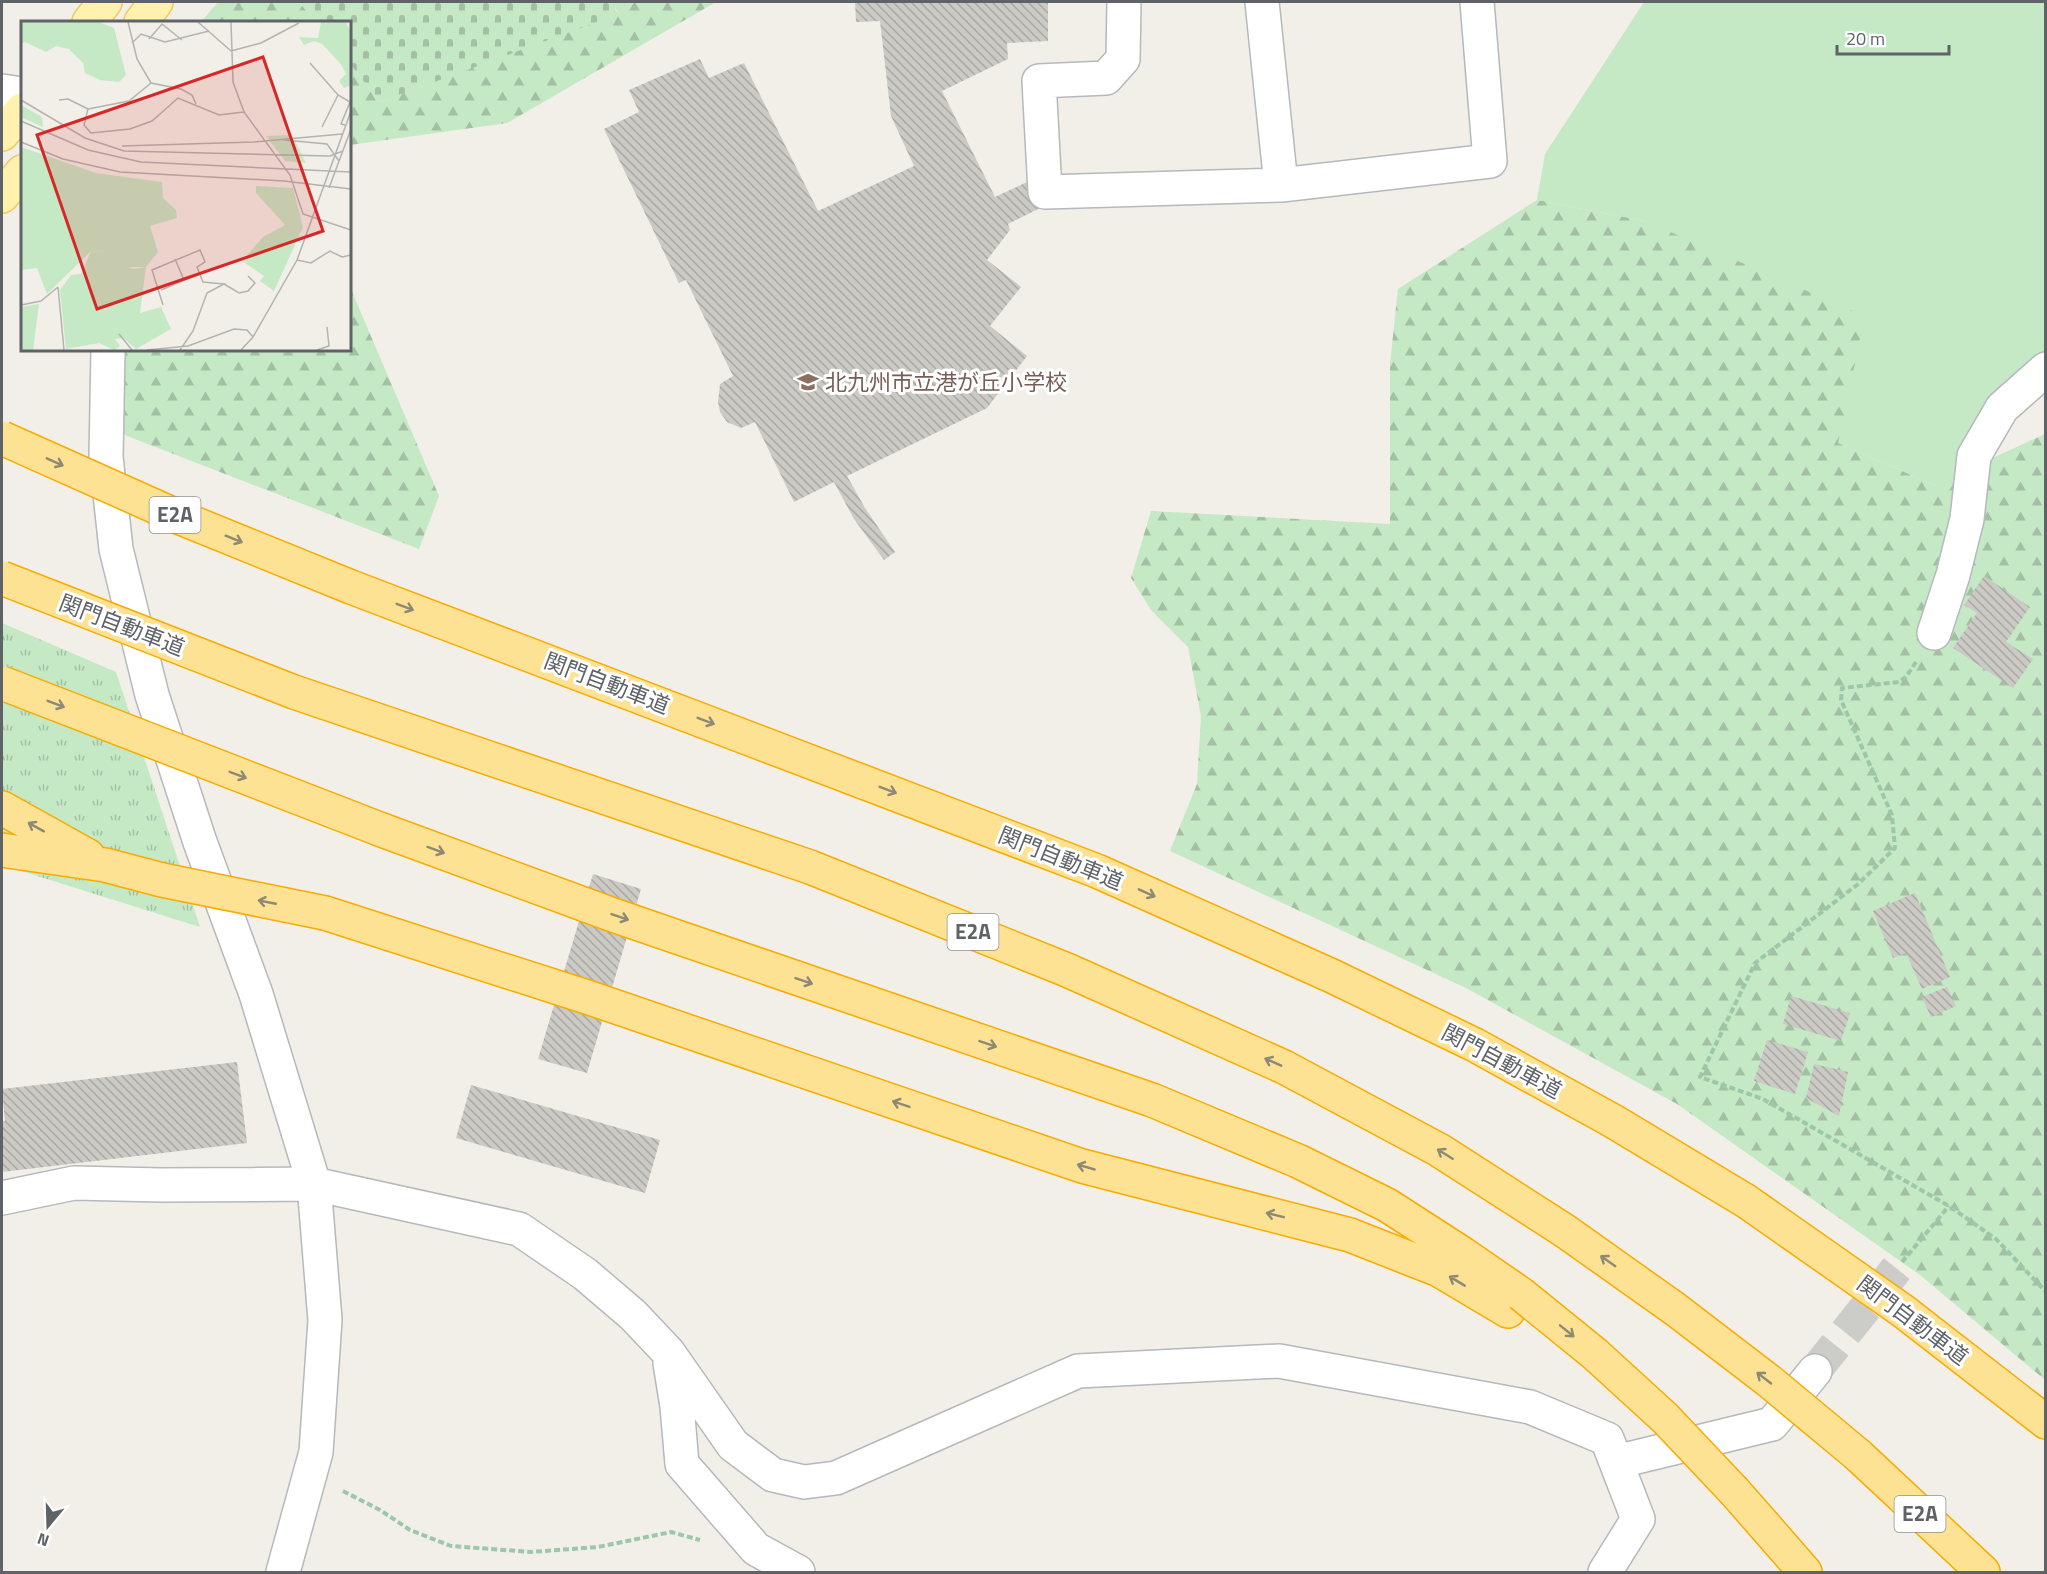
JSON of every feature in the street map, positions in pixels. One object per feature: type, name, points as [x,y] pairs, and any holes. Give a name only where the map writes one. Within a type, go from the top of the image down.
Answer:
[{"type":"highway","name":"関門自動車道","points":[[2,438],[181,518],[351,586],[1097,871],[1332,976],[1475,1045],[1613,1121],[1746,1202],[1903,1311],[2046,1422]]},
{"type":"highway","name":"関門自動車道","points":[[2,578],[294,692],[810,867],[1067,970],[1284,1067],[1439,1150],[1565,1231],[1676,1309],[1769,1381],[1858,1455],[1983,1572]]},
{"type":"highway","points":[[2,683],[382,830],[613,915],[1152,1100],[1298,1161],[1387,1205],[1463,1254],[1588,1376],[1727,1499],[1805,1572]]},
{"type":"highway","points":[[2,808],[105,866]]},
{"type":"highway","points":[[2,850],[105,866],[325,913],[587,997],[1082,1166],[1350,1235],[1514,1302]]},
{"type":"highway","points":[[1727,1499],[1778,1572]]},
{"type":"main road","points":[[90,21],[105,2]]},
{"type":"main road","points":[[142,21],[156,2]]},
{"type":"main road","points":[[2,134],[21,111]]},
{"type":"main road","points":[[2,196],[21,173]]},
{"type":"street","points":[[1130,2],[1123,59],[1106,78],[1039,81],[1045,192],[1281,185],[1490,160],[1477,2]]},
{"type":"street","points":[[1262,2],[1281,185]]},
{"type":"street","points":[[2,91],[21,94]]},
{"type":"street","points":[[108,351],[106,457],[116,549],[152,695],[200,842],[256,994],[314,1184],[325,1320],[316,1452],[283,1572]]},
{"type":"street","points":[[1934,633],[1953,575],[1967,519],[1974,456],[2002,408],[2046,369]]},
{"type":"street","points":[[2,1198],[74,1183],[314,1184],[519,1229],[585,1274],[633,1315],[668,1352],[733,1445],[773,1475],[804,1482],[836,1478],[1078,1371],[1279,1361],[1530,1407],[1607,1439],[1638,1519],[1605,1572]]},
{"type":"street","points":[[668,1352],[677,1406],[682,1464],[756,1549],[798,1572]]},
{"type":"street","points":[[1616,1462],[1772,1424],[1815,1371]]},
{"type":"path","points":[[1934,633],[1906,677],[1899,682],[1842,688],[1841,700],[1892,815],[1895,848],[1857,885],[1755,963],[1700,1077],[1762,1099],[1949,1206],[1996,1239],[2046,1292]]},
{"type":"path","points":[[1902,1262],[1949,1206]]},
{"type":"path","points":[[309,1476],[380,1510],[410,1530],[451,1546],[531,1552],[598,1547],[670,1532],[740,1551],[756,1549]]},
{"type":"green space","points":[[218,2],[299,2],[315,21],[202,21]]},
{"type":"green space","points":[[299,2],[609,2],[619,14],[380,102],[351,65],[351,21],[315,21]]},
{"type":"green space","points":[[609,2],[716,2],[507,123],[351,145],[351,65],[380,102],[619,13]]},
{"type":"green space","points":[[1644,2],[2045,2],[2045,354],[1976,426],[1955,476],[1934,485],[1838,443],[1645,221],[1537,200],[1545,154]]},
{"type":"green space","points":[[1537,200],[1645,221],[1865,316],[1838,443],[1934,485],[2045,434],[2045,1380],[1920,1275],[1677,1104],[1466,988],[1170,851],[1197,784],[1201,716],[1188,647],[1151,610],[1131,578],[1151,511],[1390,524],[1390,364],[1398,289]]},
{"type":"green space","points":[[351,289],[439,496],[419,549],[122,434],[125,351],[351,351]]},
{"type":"green space","points":[[2,623],[116,672],[200,927],[2,865]]},
{"type":"building","points":[[855,2],[1048,2],[1048,41],[1007,43],[1008,59],[942,91],[995,197],[1027,182],[1040,208],[1008,224],[1010,230],[987,260],[1021,287],[990,326],[1027,356],[987,408],[847,476],[865,508],[895,552],[884,560],[854,519],[834,482],[794,502],[755,422],[741,428],[727,422],[720,412],[718,402],[720,384],[733,376],[686,280],[679,283],[604,129],[639,112],[629,90],[700,59],[709,78],[744,63],[818,211],[914,166],[891,116],[880,21],[856,22]]},
{"type":"building","points":[[1984,576],[2030,607],[2006,642],[2033,659],[2013,688],[1953,648],[1977,613],[1964,605]]},
{"type":"building","points":[[593,874],[641,889],[587,1073],[538,1059]]},
{"type":"building","points":[[1915,893],[1950,977],[1922,989],[1906,953],[1893,958],[1873,911]]},
{"type":"building","points":[[1947,987],[1956,1006],[1931,1017],[1922,997]]},
{"type":"building","points":[[1791,996],[1850,1013],[1841,1041],[1783,1024]]},
{"type":"building","points":[[1767,1040],[1808,1052],[1795,1094],[1754,1081]]},
{"type":"building","points":[[237,1062],[247,1143],[2,1172],[2,1121],[5,1121],[2,1089]]},
{"type":"building","points":[[1814,1064],[1848,1072],[1839,1116],[1806,1098]]},
{"type":"building","points":[[471,1085],[660,1140],[645,1193],[456,1138]]},
{"type":"tunnel","points":[[1815,1371],[1902,1262]]},
{"type":"place","name":"北九州市立港が丘小学校","points":[[808,382]]}]
